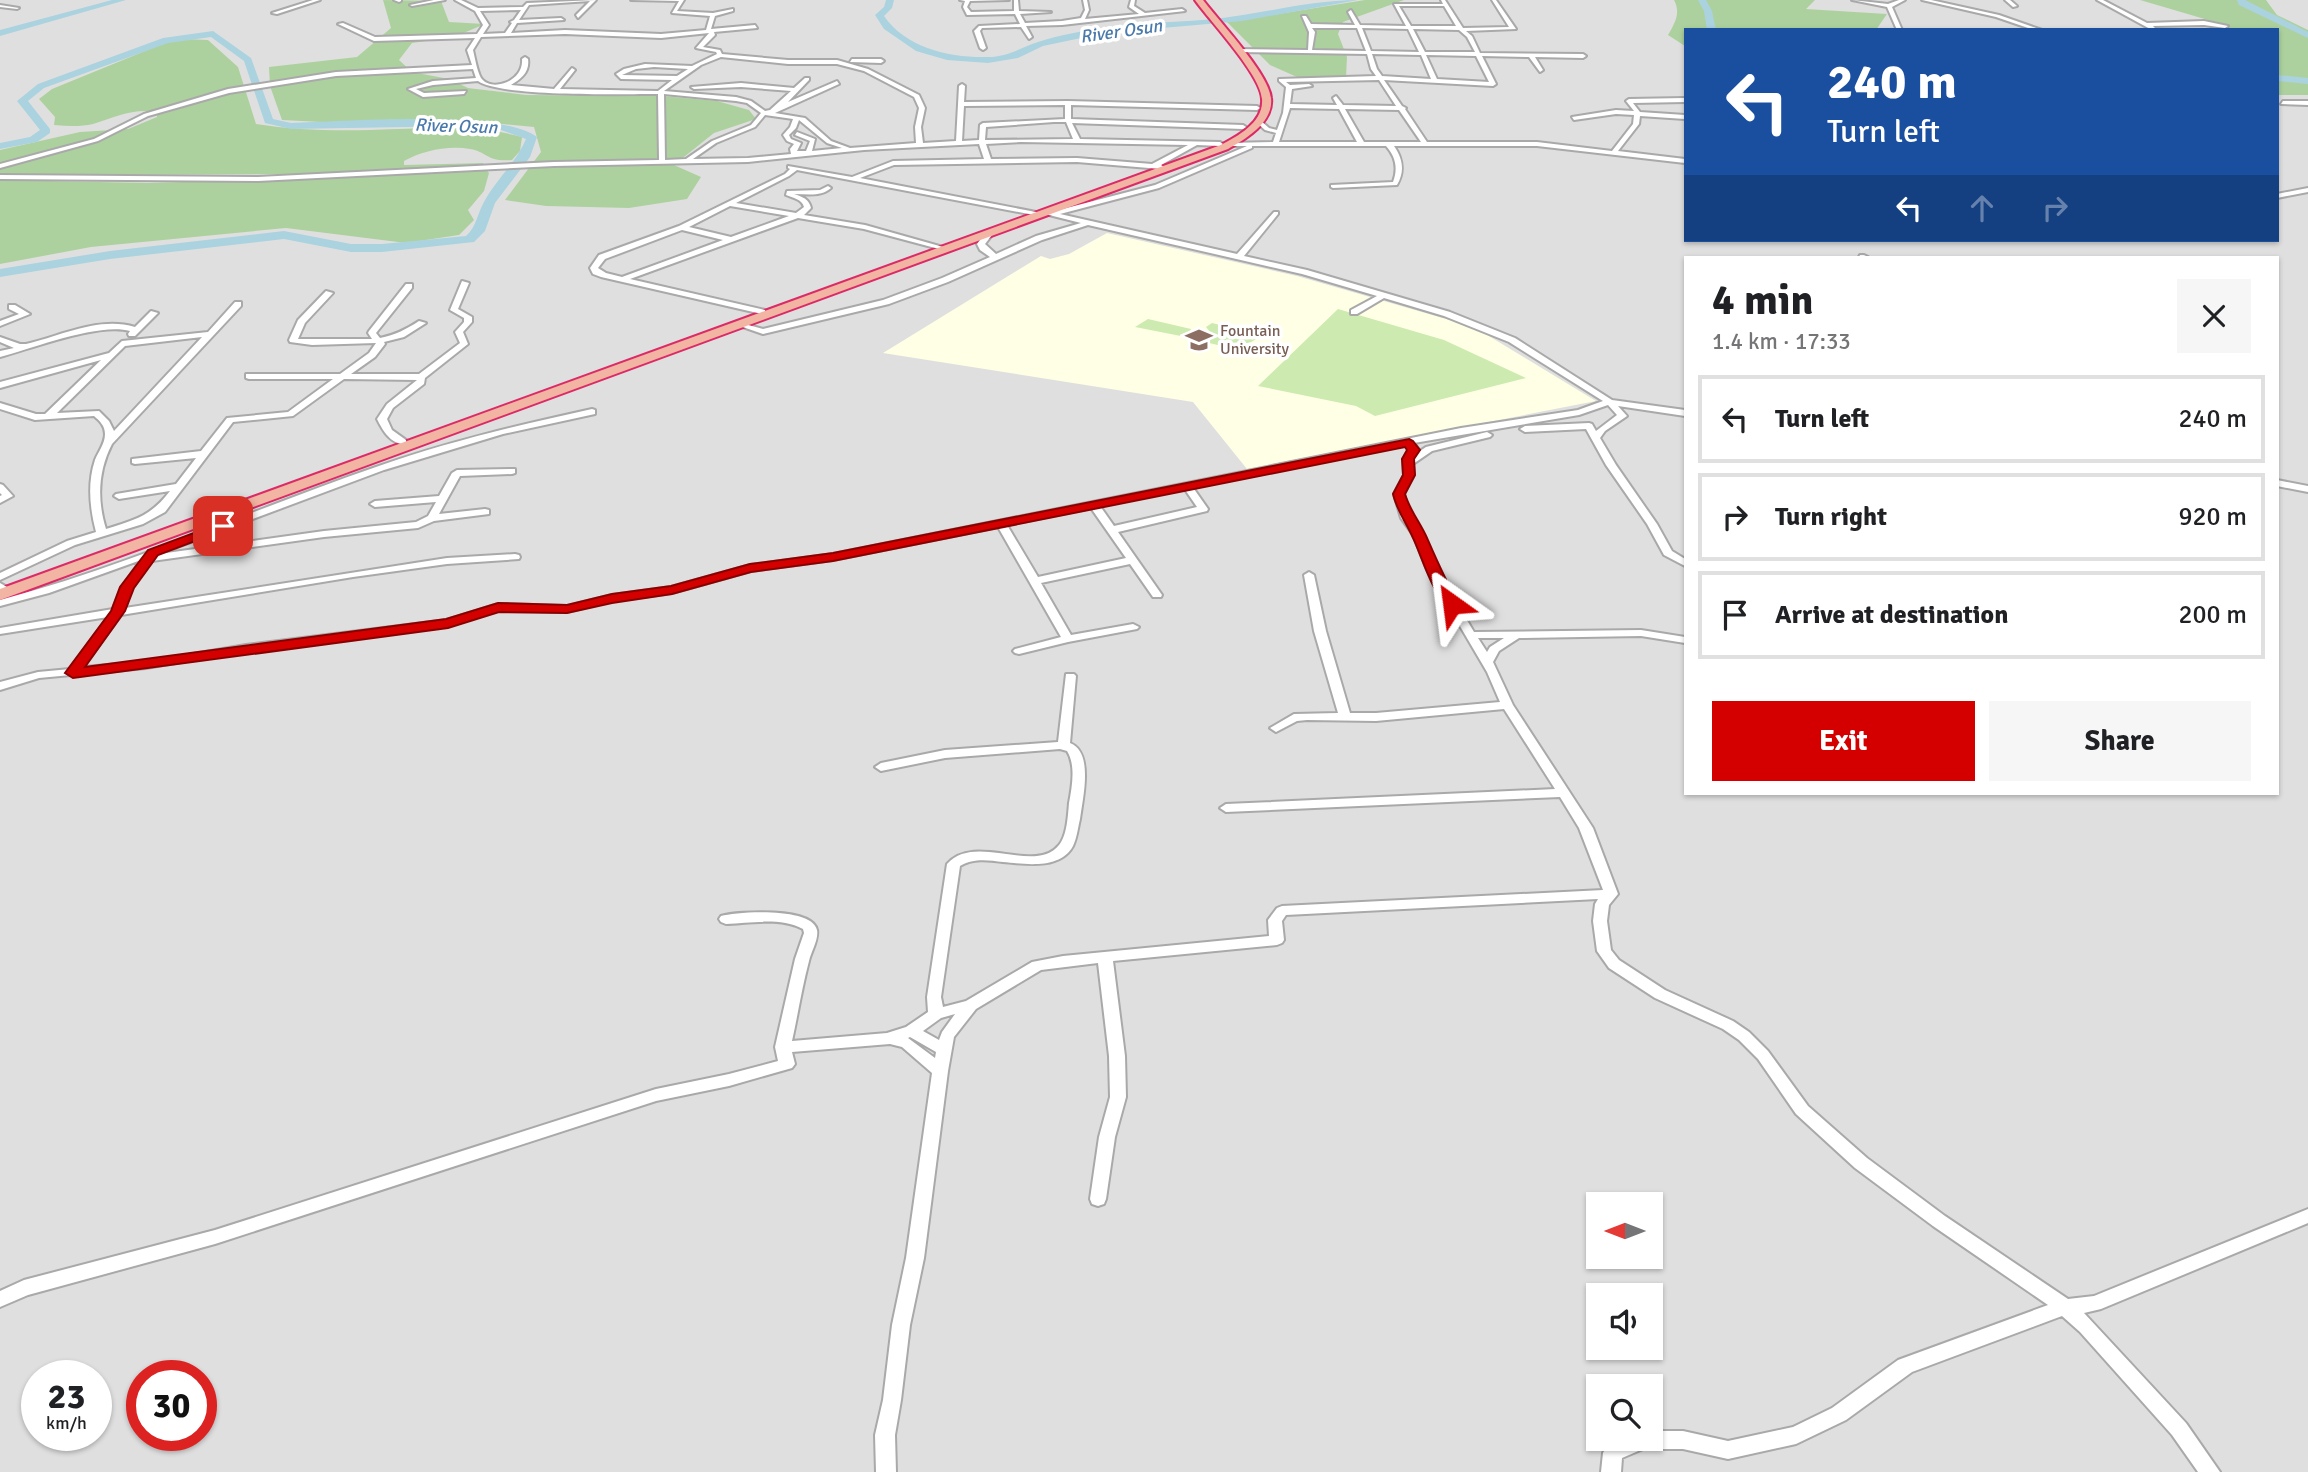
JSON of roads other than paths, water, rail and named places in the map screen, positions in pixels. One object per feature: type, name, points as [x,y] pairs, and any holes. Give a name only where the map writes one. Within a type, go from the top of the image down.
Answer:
[{"type":"highway","points":[[4,591],[741,326],[1044,214],[1221,144],[1258,115],[1264,88],[1238,50],[1192,0]]},
{"type":"highway","points":[[1199,0],[1206,14]]},
{"type":"highway","points":[[1219,30],[1254,84],[1258,93],[1258,115]]},
{"type":"highway","points":[[4,591],[939,247],[1044,214]]},
{"type":"street","points":[[275,13],[318,0]]},
{"type":"street","points":[[412,5],[443,0]]},
{"type":"street","points":[[457,0],[477,9],[592,0]]},
{"type":"street","points":[[517,0],[525,6]]},
{"type":"street","points":[[578,16],[592,0]]},
{"type":"street","points":[[634,0],[681,1]]},
{"type":"street","points":[[962,0],[1007,0]]},
{"type":"street","points":[[1016,0],[1016,11],[1030,37]]},
{"type":"street","points":[[1072,22],[1086,15],[1085,0]]},
{"type":"street","points":[[1133,0],[1131,7],[1144,15]]},
{"type":"street","points":[[1310,26],[1513,29],[1494,0]]},
{"type":"street","points":[[1854,0],[1889,6],[1903,0]]},
{"type":"street","points":[[1924,0],[1974,10],[2033,28]]},
{"type":"street","points":[[2007,0],[2015,6]]},
{"type":"street","points":[[2099,0],[2152,28]]},
{"type":"street","points":[[681,1],[674,12],[713,15],[731,10]]},
{"type":"street","points":[[968,1],[965,7],[969,21]]},
{"type":"street","points":[[1309,86],[1289,87],[1280,80],[1382,78],[1435,81],[1493,84],[1462,28],[1444,3],[1396,5],[1410,27],[1435,81]]},
{"type":"street","points":[[0,6],[17,8]]},
{"type":"street","points":[[507,35],[525,6]]},
{"type":"street","points":[[1889,6],[1899,28]]},
{"type":"street","points":[[477,9],[486,25],[470,50],[479,79]]},
{"type":"street","points":[[983,47],[978,28],[1182,11]]},
{"type":"street","points":[[969,14],[1048,12]]},
{"type":"street","points":[[1352,12],[1360,26],[1374,69],[1424,142]]},
{"type":"street","points":[[713,15],[709,29],[713,34],[699,48],[718,51],[720,55]]},
{"type":"street","points":[[1304,17],[1310,26],[1313,43],[1310,50]]},
{"type":"street","points":[[513,25],[561,20]]},
{"type":"street","points":[[2147,25],[2204,23],[2225,26]]},
{"type":"street","points":[[341,24],[374,39],[575,32],[661,36],[755,27]]},
{"type":"street","points":[[513,25],[527,35],[524,42]]},
{"type":"street","points":[[1238,50],[1583,56]]},
{"type":"street","points":[[662,161],[666,93],[663,88],[720,55],[788,62],[881,61]]},
{"type":"street","points":[[1531,55],[1540,70]]},
{"type":"street","points":[[611,90],[621,77],[619,73],[642,56]]},
{"type":"street","points":[[502,87],[522,75],[526,59]]},
{"type":"street","points":[[837,62],[866,70],[917,96],[922,108],[918,127],[919,143],[922,146]]},
{"type":"street","points":[[0,166],[96,140],[146,115],[246,87],[348,73],[475,66]]},
{"type":"street","points":[[627,69],[662,66],[690,70],[736,99]]},
{"type":"street","points":[[555,91],[572,70]]},
{"type":"street","points":[[621,77],[680,78]]},
{"type":"street","points":[[472,90],[424,95],[411,89],[433,83],[479,79],[489,85],[502,87],[555,91],[611,90],[757,100],[763,110],[797,118],[812,125],[829,142]]},
{"type":"street","points":[[776,109],[807,79]]},
{"type":"street","points":[[763,110],[776,109],[836,83]]},
{"type":"street","points":[[439,95],[489,85]]},
{"type":"street","points":[[666,93],[681,88],[741,85],[794,90]]},
{"type":"street","points":[[959,143],[962,86]]},
{"type":"street","points":[[1275,145],[1286,112],[1289,87]]},
{"type":"street","points":[[988,161],[982,142],[983,125],[987,123],[1068,120],[1227,125],[1258,115],[1288,96]]},
{"type":"street","points":[[1336,98],[1361,143]]},
{"type":"street","points":[[1614,152],[1636,124],[1637,112],[1629,101],[1684,100]]},
{"type":"street","points":[[961,104],[1068,103],[1258,115]]},
{"type":"street","points":[[1068,103],[1068,120],[1076,140]]},
{"type":"street","points":[[2283,103],[2308,103]]},
{"type":"street","points":[[1221,144],[1227,125],[1239,117],[1305,107],[1403,108]]},
{"type":"street","points":[[776,109],[783,115]]},
{"type":"street","points":[[687,160],[714,142],[753,126],[763,110]]},
{"type":"street","points":[[1574,118],[1637,112],[1684,117]]},
{"type":"street","points":[[1258,115],[1267,129],[1279,132]]},
{"type":"street","points":[[797,118],[797,136],[793,151],[808,153],[959,143],[1076,140],[1256,145],[1424,142],[1537,144],[1684,161]]},
{"type":"street","points":[[797,136],[851,149]]},
{"type":"street","points":[[0,177],[234,179],[687,160],[781,162],[805,156],[813,140]]},
{"type":"street","points":[[1333,186],[1395,184],[1400,169],[1394,150],[1387,142]]},
{"type":"street","points":[[1158,169],[1196,144]]},
{"type":"street","points":[[1044,214],[1142,192],[1188,176],[1227,155],[1256,145]]},
{"type":"street","points":[[853,178],[893,163],[1077,160],[1158,169],[1188,176]]},
{"type":"street","points":[[781,162],[796,168],[1044,214],[1304,272],[1492,330],[1611,402],[1622,416],[1602,429],[1596,438]]},
{"type":"street","points":[[762,312],[596,272],[594,268],[597,261],[623,247],[682,228],[788,175],[796,168]]},
{"type":"street","points":[[624,279],[797,216],[808,208],[807,204],[788,194],[789,192],[822,192],[828,188]]},
{"type":"street","points":[[2279,196],[2308,190]]},
{"type":"street","points":[[727,204],[865,227],[939,247]]},
{"type":"street","points":[[1238,258],[1276,213]]},
{"type":"street","points":[[741,326],[763,332],[860,310],[945,280],[1039,239],[1086,223]]},
{"type":"street","points":[[682,228],[733,240]]},
{"type":"street","points":[[988,235],[981,244],[982,248],[996,258]]},
{"type":"street","points":[[642,272],[643,283]]},
{"type":"street","points":[[249,376],[421,377],[464,344],[459,332],[468,322],[468,317],[454,310],[465,283]]},
{"type":"street","points":[[4,591],[71,543],[152,516],[161,510],[230,420],[290,414],[345,376],[381,346],[373,337],[374,329],[409,286]]},
{"type":"street","points":[[329,293],[301,322],[293,340],[379,341],[398,336],[422,323]]},
{"type":"street","points":[[1354,312],[1384,295]]},
{"type":"street","points":[[102,534],[95,511],[96,496],[99,465],[109,442],[238,304]]},
{"type":"street","points":[[0,324],[26,314],[12,307]]},
{"type":"street","points":[[47,417],[154,313]]},
{"type":"street","points":[[0,355],[92,330],[127,325],[136,330]]},
{"type":"street","points":[[122,344],[209,334]]},
{"type":"street","points":[[0,339],[26,347]]},
{"type":"street","points":[[0,385],[112,355]]},
{"type":"street","points":[[403,442],[388,432],[382,419],[390,406],[421,382],[421,377]]},
{"type":"street","points":[[0,686],[29,677],[448,623],[498,607],[567,609],[612,598],[672,590],[750,568],[833,557],[1461,431],[1580,412],[1611,402],[1650,409],[1684,411]]},
{"type":"street","points":[[0,406],[22,414],[47,417],[96,413],[109,428],[109,442]]},
{"type":"street","points":[[4,591],[45,591],[152,555],[381,468],[501,432],[592,412]]},
{"type":"street","points":[[1408,463],[1429,449],[1507,431],[1586,425],[1652,524],[1668,553],[1684,562]]},
{"type":"street","points":[[109,428],[124,427]]},
{"type":"street","points":[[1409,443],[1413,450],[1408,463],[1409,475],[1399,494],[1406,518],[1419,536],[1432,570],[1487,662],[1507,705],[1586,828],[1611,894]]},
{"type":"street","points":[[135,461],[203,454]]},
{"type":"street","points":[[432,518],[459,472],[512,471]]},
{"type":"street","points":[[2279,483],[2308,489]]},
{"type":"street","points":[[0,487],[8,496],[0,500]]},
{"type":"street","points":[[119,496],[178,487]]},
{"type":"street","points":[[1112,530],[1197,513],[1203,509],[1202,504],[1191,491]]},
{"type":"street","points":[[375,504],[441,499]]},
{"type":"street","points":[[1093,504],[1157,595]]},
{"type":"street","points":[[73,673],[118,611],[127,587],[139,569],[152,555],[418,525],[432,518],[485,512]]},
{"type":"street","points":[[1001,523],[1068,639]]},
{"type":"street","points":[[0,631],[353,574],[515,556]]},
{"type":"street","points":[[1035,581],[1133,559]]},
{"type":"street","points":[[1309,575],[1320,631],[1345,718]]},
{"type":"street","points":[[1019,650],[1133,627]]},
{"type":"street","points":[[1470,635],[1641,633],[1684,640]]},
{"type":"street","points":[[1487,662],[1494,649],[1518,636]]},
{"type":"street","points":[[1063,745],[1070,676]]},
{"type":"street","points":[[1276,728],[1294,718],[1345,718],[1507,705]]},
{"type":"street","points":[[881,767],[945,754],[1063,745],[1071,748],[1076,755],[1076,805],[1067,845],[1045,860],[976,857],[961,859],[954,864],[934,997],[936,1014]]},
{"type":"street","points":[[1226,808],[1564,793]]},
{"type":"street","points":[[783,1047],[888,1039],[911,1031],[936,1014],[971,1005],[1037,966],[1063,961],[1277,940],[1275,920],[1282,911],[1611,894]]},
{"type":"street","points":[[1611,894],[1602,904],[1600,921],[1604,951],[1614,964],[1660,994],[1728,1025],[1744,1037],[1763,1055],[1802,1110],[1861,1163],[1939,1221],[2065,1307],[2086,1326],[2179,1429],[2210,1472]]},
{"type":"street","points":[[0,1299],[24,1288],[215,1237],[656,1095],[729,1080],[787,1064],[783,1047],[811,933],[809,926],[785,919],[726,919]]},
{"type":"street","points":[[1098,1199],[1107,1137],[1118,1097],[1117,1056],[1105,958]]},
{"type":"street","points":[[886,1472],[885,1435],[901,1325],[915,1258],[943,1049],[954,1025],[971,1005]]},
{"type":"street","points":[[911,1031],[943,1049]]},
{"type":"street","points":[[888,1039],[907,1043],[940,1071]]},
{"type":"street","points":[[1611,1472],[1613,1453],[1642,1440],[1683,1440],[1728,1450],[1796,1436],[1839,1414],[1905,1366],[2065,1307],[2095,1304],[2308,1216]]},
{"type":"waterway","name":"River Osun","points":[[0,33],[122,0]]},
{"type":"waterway","name":"River Osun","points":[[890,0],[888,8],[879,15],[887,27],[919,49],[947,57],[988,60],[1015,56],[1040,44],[1105,30],[1242,18],[1354,0]]},
{"type":"waterway","name":"River Osun","points":[[1702,0],[1708,11],[1712,28]]},
{"type":"waterway","name":"River Osun","points":[[2241,0],[2242,3],[2308,35]]},
{"type":"waterway","name":"River Osun","points":[[0,146],[33,140],[46,131],[22,101],[41,86],[166,40],[213,34],[248,60],[269,121],[291,126],[464,123],[503,127],[532,137],[524,157],[504,180],[489,203],[479,231],[470,239],[382,248],[351,248],[284,235],[110,255],[0,273]]},
{"type":"waterway","name":"River Osun","points":[[2279,78],[2308,81]]},
{"type":"place","name":"Fountain University","points":[[1199,340]]}]
